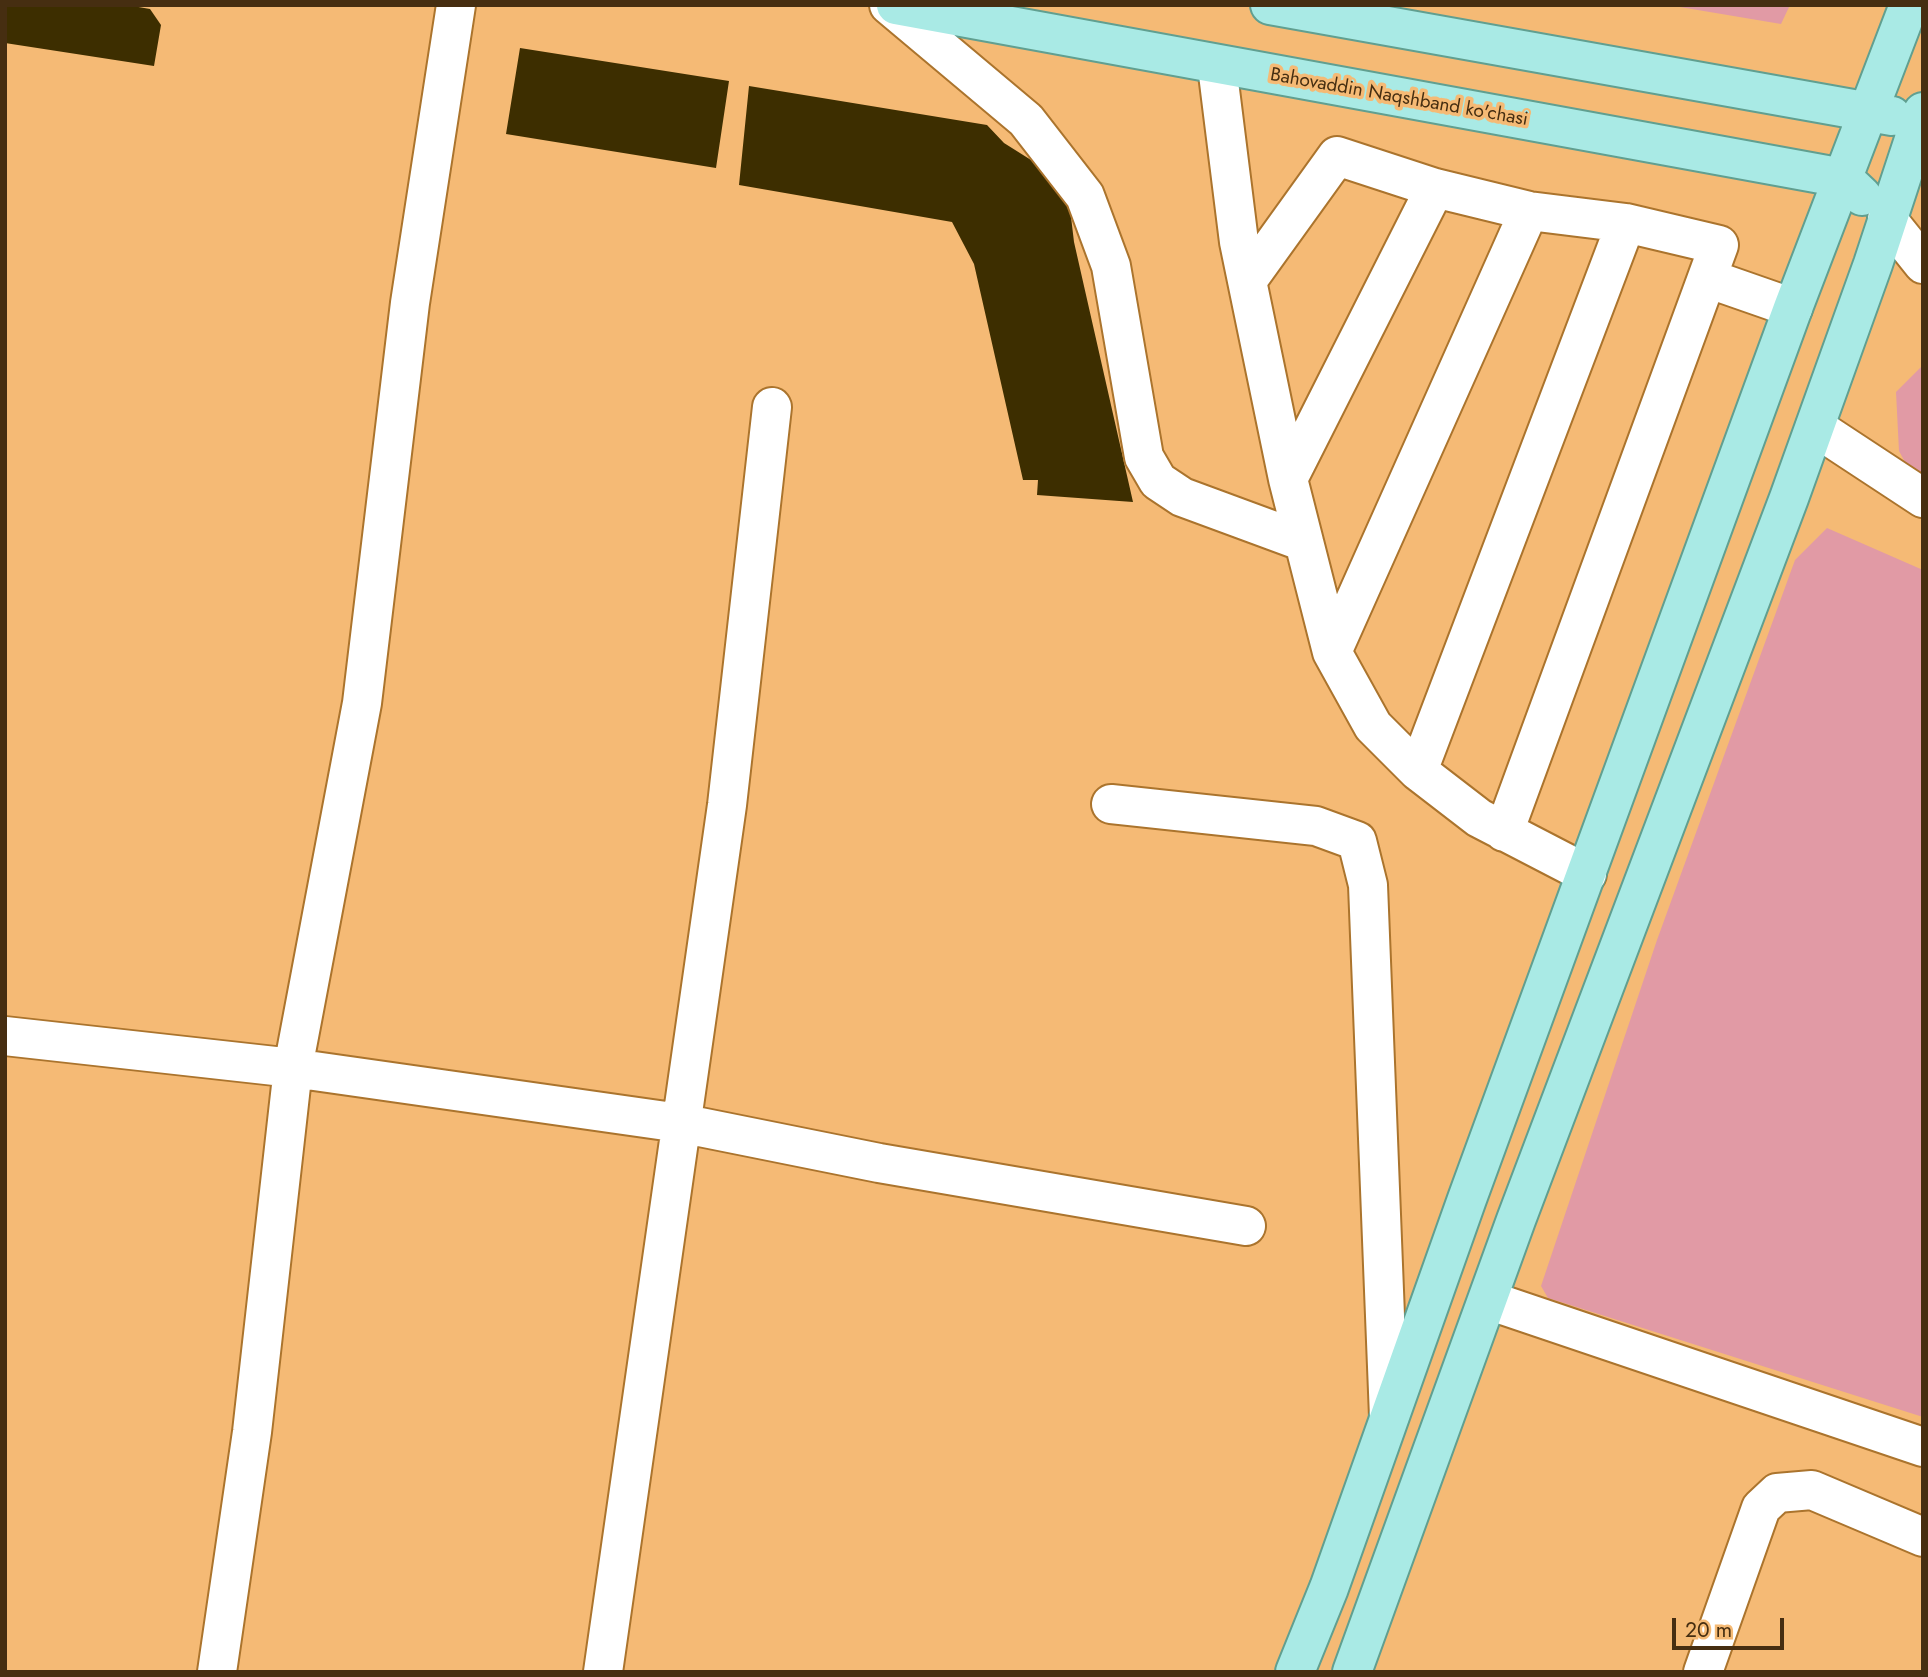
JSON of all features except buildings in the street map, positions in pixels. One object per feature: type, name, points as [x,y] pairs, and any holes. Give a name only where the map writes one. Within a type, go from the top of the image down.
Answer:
[{"type":"main road","name":"Bahovaddin Naqshband ko'chasi","points":[[896,5],[1217,66],[1843,178]]},
{"type":"main road","points":[[1270,5],[1868,111],[1922,118],[1815,427],[1488,1300],[1352,1672]]},
{"type":"main road","points":[[1295,1672],[1793,308],[1909,5]]},
{"type":"main road","points":[[1843,178],[1887,219]]},
{"type":"street","points":[[216,1672],[252,1432],[293,1068],[362,703],[410,303],[456,5]]},
{"type":"street","points":[[889,5],[1026,120],[1086,196],[1111,266],[1144,457],[1158,481],[1182,497],[1304,542]]},
{"type":"street","points":[[1217,66],[1239,243],[1288,479],[1332,652],[1373,726],[1418,771],[1479,818],[1587,874]]},
{"type":"street","points":[[1247,281],[1337,156],[1435,188],[1529,211],[1626,223],[1719,245],[1504,832]]},
{"type":"street","points":[[1288,479],[1435,188]]},
{"type":"street","points":[[1332,652],[1529,211]]},
{"type":"street","points":[[1887,219],[1923,264]]},
{"type":"street","points":[[1418,771],[1626,223]]},
{"type":"street","points":[[1707,278],[1793,308]]},
{"type":"street","points":[[603,1672],[727,805],[772,407]]},
{"type":"street","points":[[1815,427],[1923,498]]},
{"type":"street","points":[[1111,804],[1316,826],[1357,841],[1368,885],[1389,1418]]},
{"type":"street","points":[[5,1036],[293,1068],[680,1123],[879,1163],[1246,1226]]},
{"type":"street","points":[[1488,1300],[1923,1447]]},
{"type":"street","points":[[1703,1672],[1761,1508],[1777,1493],[1812,1490],[1923,1537]]},
{"type":"shaded area","points":[[1668,5],[1790,5],[1781,24]]},
{"type":"shaded area","points":[[1923,365],[1923,490],[1918,486],[1899,451],[1896,392]]},
{"type":"shaded area","points":[[1827,528],[1923,570],[1923,1417],[1548,1298],[1541,1286],[1657,940],[1795,560]]}]
